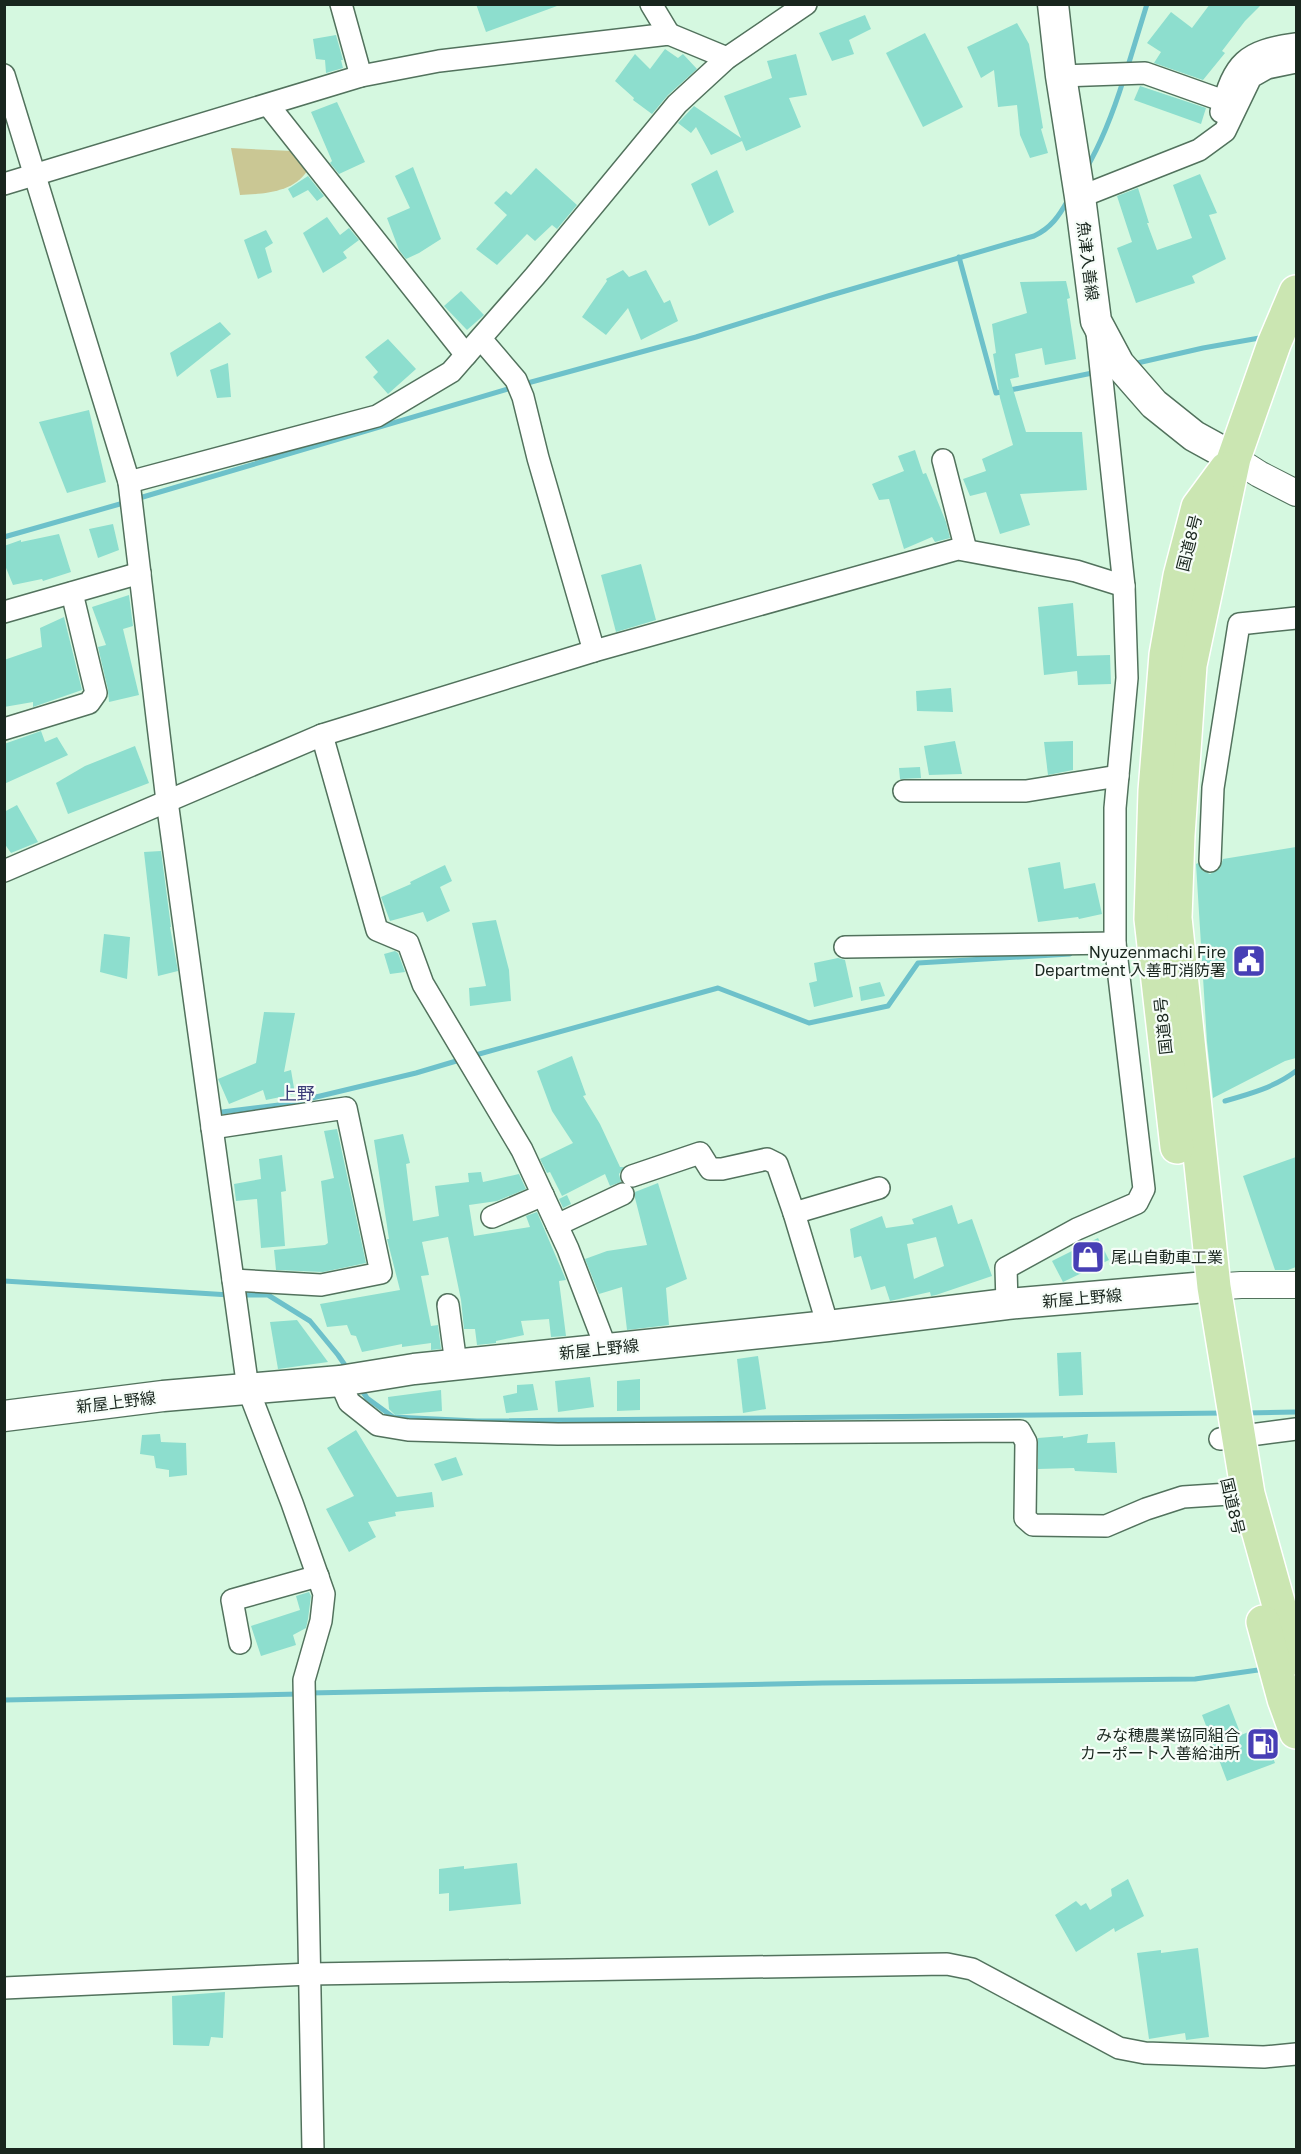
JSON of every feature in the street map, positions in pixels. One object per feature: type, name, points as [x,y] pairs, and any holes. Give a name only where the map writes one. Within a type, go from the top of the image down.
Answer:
[{"type":"highway","name":"国道8号","points":[[1296,292],[1274,344],[1234,458],[1198,507],[1180,576],[1166,655],[1155,791],[1152,919],[1169,1086],[1230,1438],[1296,1658]]},
{"type":"highway","name":"国道8号","points":[[1230,1438],[1229,1494],[1290,1699],[1296,1732]]},
{"type":"main road","name":"魚津入善線","points":[[1053,4],[1096,321],[1119,364],[1154,404],[1194,436],[1234,458]]},
{"type":"main road","name":"新屋上野線","points":[[4,1416],[162,1396],[340,1381],[456,1364],[828,1326],[1007,1304],[1204,1287]]},
{"type":"street","points":[[341,4],[361,76]]},
{"type":"street","points":[[651,4],[669,34]]},
{"type":"street","points":[[129,482],[377,416],[451,372],[677,104],[727,58],[806,4]]},
{"type":"street","points":[[4,184],[269,106],[361,76],[439,61],[669,34],[727,58]]},
{"type":"street","points":[[1212,142],[1232,76],[1245,60],[1269,48],[1296,44]]},
{"type":"street","points":[[1080,197],[1199,150],[1212,142],[1225,131],[1251,77],[1267,68],[1296,62]]},
{"type":"street","points":[[1061,76],[1145,73],[1224,101]]},
{"type":"street","points":[[4,75],[129,482],[167,801],[248,1389],[324,1594],[321,1621],[304,1680],[313,2150]]},
{"type":"street","points":[[269,106],[466,355]]},
{"type":"street","points":[[1007,1304],[1006,1268],[1077,1229],[1137,1203],[1144,1189],[1115,943],[1115,808],[1127,678],[1124,586],[1096,321]]},
{"type":"street","points":[[481,339],[516,380],[523,397],[538,458],[594,651]]},
{"type":"street","points":[[1234,458],[1296,494]]},
{"type":"street","points":[[943,460],[966,550]]},
{"type":"street","points":[[4,871],[322,735],[594,651],[958,549],[1076,571],[1124,586]]},
{"type":"street","points":[[4,612],[140,573]]},
{"type":"street","points":[[4,729],[89,703],[96,693],[72,592]]},
{"type":"street","points":[[1210,861],[1213,788],[1239,624],[1296,618]]},
{"type":"street","points":[[322,735],[377,930],[408,943],[423,984],[522,1150],[557,1224],[606,1348]]},
{"type":"street","points":[[904,790],[1026,791],[1118,776]]},
{"type":"street","points":[[845,947],[1115,943]]},
{"type":"street","points":[[212,1128],[346,1107],[381,1273],[321,1285],[233,1280]]},
{"type":"street","points":[[557,1224],[628,1185],[700,1153],[710,1168],[722,1169],[767,1159],[777,1164],[828,1326]]},
{"type":"street","points":[[794,1213],[879,1188]]},
{"type":"street","points":[[492,1217],[543,1195]]},
{"type":"street","points":[[1204,1287],[1296,1285]]},
{"type":"street","points":[[448,1305],[456,1364]]},
{"type":"street","points":[[340,1381],[349,1401],[378,1425],[408,1430],[558,1434],[1020,1431],[1026,1442],[1025,1518],[1033,1526],[1106,1526],[1146,1509],[1184,1497],[1229,1494]]},
{"type":"street","points":[[1230,1438],[1296,1429]]},
{"type":"street","points":[[240,1643],[232,1600],[318,1576]]},
{"type":"street","points":[[4,1988],[310,1974],[947,1964],[972,1969],[1119,2048],[1145,2053],[1240,2056],[1296,2054]]},
{"type":"shaded area","points":[[231,148],[292,151],[307,171],[286,188],[268,193],[240,195]]},
{"type":"building","points":[[476,4],[557,4],[557,6],[486,32]]},
{"type":"building","points":[[1210,4],[1262,4],[1245,21],[1222,51],[1225,53],[1203,80],[1154,63],[1161,52],[1147,43],[1171,12],[1192,28]]},
{"type":"building","points":[[865,15],[871,29],[849,40],[854,54],[832,61],[819,33]]},
{"type":"building","points":[[1017,23],[1029,44],[1043,128],[1041,129],[1048,153],[1030,158],[1020,135],[1017,105],[998,107],[994,70],[981,78],[967,47]]},
{"type":"building","points":[[925,33],[963,107],[923,127],[886,53]]},
{"type":"building","points":[[336,35],[343,68],[326,73],[325,60],[316,59],[313,39]]},
{"type":"building","points":[[665,49],[678,58],[683,54],[697,69],[668,95],[652,114],[633,100],[634,98],[615,81],[635,54],[650,69]]},
{"type":"building","points":[[796,54],[807,95],[789,98],[801,127],[746,151],[742,141],[711,155],[696,127],[691,133],[678,123],[694,106],[741,138],[724,96],[772,78],[767,61]]},
{"type":"building","points":[[1140,86],[1206,108],[1201,124],[1134,100]]},
{"type":"building","points":[[337,102],[365,162],[339,174],[330,163],[332,161],[311,112]]},
{"type":"building","points":[[413,167],[441,239],[406,259],[399,250],[387,218],[410,208],[395,176]]},
{"type":"building","points":[[536,168],[577,205],[557,229],[552,225],[535,241],[527,234],[497,265],[476,249],[507,215],[494,203],[506,191],[511,195]]},
{"type":"building","points":[[717,170],[734,212],[709,226],[691,184]]},
{"type":"building","points":[[1200,174],[1217,213],[1209,215],[1226,259],[1192,276],[1195,283],[1136,303],[1117,248],[1132,242],[1117,196],[1138,188],[1157,250],[1192,238],[1173,185]]},
{"type":"building","points":[[308,176],[324,196],[317,201],[308,190],[293,198],[288,189]]},
{"type":"building","points":[[327,217],[340,235],[349,228],[359,240],[343,252],[347,258],[323,273],[303,233]]},
{"type":"building","points":[[266,230],[273,243],[265,248],[272,272],[258,279],[244,240]]},
{"type":"building","points":[[623,270],[629,277],[646,270],[664,303],[670,300],[678,321],[641,340],[628,308],[606,335],[582,317],[607,281],[606,279]]},
{"type":"building","points":[[1066,281],[1070,298],[1067,299],[1076,359],[1045,365],[1042,348],[1015,354],[1019,377],[1010,379],[1026,432],[1082,432],[1087,490],[1020,494],[1030,525],[1000,534],[986,492],[970,496],[963,479],[986,471],[982,459],[1013,445],[1000,398],[993,354],[996,353],[992,324],[1027,313],[1020,282]]},
{"type":"building","points":[[461,291],[484,315],[467,330],[444,306]]},
{"type":"building","points":[[220,322],[231,334],[177,377],[170,353]]},
{"type":"building","points":[[388,339],[416,369],[388,394],[373,377],[378,372],[365,357]]},
{"type":"building","points":[[228,363],[231,397],[217,398],[210,370]]},
{"type":"building","points":[[89,410],[106,482],[67,493],[39,422]]},
{"type":"building","points":[[915,450],[923,474],[926,473],[946,522],[950,538],[935,542],[932,537],[904,549],[889,499],[879,500],[872,484],[904,471],[898,456]]},
{"type":"building","points":[[113,524],[119,550],[98,558],[89,529]]},
{"type":"building","points":[[59,534],[71,572],[43,581],[42,579],[13,585],[4,563],[4,546],[21,540],[21,542]]},
{"type":"building","points":[[641,564],[656,620],[616,632],[601,575]]},
{"type":"building","points":[[129,595],[133,626],[123,629],[139,695],[109,702],[98,647],[106,645],[92,607]]},
{"type":"building","points":[[1073,603],[1077,656],[1110,655],[1111,684],[1078,685],[1077,671],[1044,675],[1038,607]]},
{"type":"building","points":[[64,617],[82,690],[33,707],[33,702],[4,707],[4,660],[42,647],[40,628]]},
{"type":"building","points":[[951,688],[953,712],[917,711],[916,691]]},
{"type":"building","points":[[41,731],[45,742],[57,737],[68,755],[4,784],[4,744]]},
{"type":"building","points":[[955,741],[962,774],[929,775],[924,746]]},
{"type":"building","points":[[1073,741],[1073,770],[1048,775],[1044,742]]},
{"type":"building","points":[[135,746],[149,783],[68,814],[56,783],[85,766]]},
{"type":"building","points":[[920,767],[921,778],[900,779],[899,768]]},
{"type":"building","points":[[17,805],[38,842],[11,853],[4,843],[4,812]]},
{"type":"building","name":"Nyuzenmachi Fire Department 入善町消防署","points":[[1296,847],[1296,1058],[1285,1061],[1213,1098],[1207,1042],[1196,864],[1198,863],[1203,871],[1210,874],[1220,868],[1223,859]]},
{"type":"building","points":[[161,851],[178,971],[158,976],[144,852]]},
{"type":"building","points":[[1060,862],[1064,889],[1095,883],[1102,914],[1079,919],[1078,917],[1038,922],[1028,868]]},
{"type":"building","points":[[445,865],[452,881],[440,887],[450,911],[427,922],[423,912],[390,921],[381,897]]},
{"type":"building","points":[[496,920],[509,970],[511,1001],[470,1006],[469,988],[486,986],[472,923]]},
{"type":"building","points":[[104,934],[130,937],[127,979],[100,972]]},
{"type":"building","points":[[395,951],[398,953],[405,972],[390,974],[384,954]]},
{"type":"building","points":[[838,958],[845,960],[853,997],[814,1007],[809,983],[817,981],[814,963]]},
{"type":"building","points":[[880,982],[885,996],[861,1001],[859,987]]},
{"type":"building","points":[[264,1012],[295,1013],[284,1072],[291,1070],[295,1094],[266,1100],[263,1090],[229,1104],[218,1079],[256,1063]]},
{"type":"building","points":[[572,1056],[586,1095],[583,1096],[600,1124],[620,1167],[624,1167],[619,1174],[621,1182],[610,1186],[605,1174],[562,1196],[550,1172],[547,1173],[540,1159],[573,1143],[552,1111],[537,1071]]},
{"type":"building","points":[[337,1129],[366,1263],[323,1272],[276,1270],[274,1250],[328,1243],[321,1181],[334,1178],[324,1131]]},
{"type":"building","points":[[403,1134],[410,1163],[406,1164],[413,1221],[439,1216],[435,1186],[469,1182],[468,1173],[481,1172],[483,1182],[519,1174],[526,1189],[497,1201],[469,1205],[474,1236],[530,1227],[526,1216],[537,1212],[566,1280],[559,1281],[566,1336],[551,1337],[549,1319],[521,1321],[524,1335],[496,1341],[496,1343],[477,1345],[475,1329],[464,1329],[461,1300],[448,1237],[422,1242],[429,1275],[421,1276],[431,1326],[438,1325],[441,1349],[431,1350],[431,1343],[402,1347],[402,1344],[362,1352],[356,1336],[351,1335],[347,1325],[327,1327],[320,1304],[400,1290],[387,1239],[389,1239],[374,1140]]},
{"type":"building","points":[[282,1155],[286,1191],[281,1192],[285,1246],[261,1248],[257,1199],[236,1201],[234,1184],[261,1179],[259,1159]]},
{"type":"building","points":[[1296,1157],[1296,1267],[1288,1270],[1275,1270],[1243,1176]]},
{"type":"building","points":[[658,1183],[687,1279],[666,1288],[669,1325],[627,1330],[622,1287],[599,1294],[585,1259],[607,1251],[647,1245],[635,1192]]},
{"type":"building","points":[[567,1195],[571,1204],[563,1208],[559,1199]]},
{"type":"building","points":[[952,1205],[958,1224],[972,1219],[992,1276],[936,1295],[931,1296],[930,1292],[890,1301],[885,1286],[871,1290],[861,1256],[854,1258],[850,1229],[882,1216],[886,1228],[914,1224],[912,1219]],"holes":[[[936,1237],[944,1266],[914,1279],[907,1244]]]},
{"type":"building","points":[[1098,1238],[1109,1260],[1063,1282],[1052,1261]]},
{"type":"building","points":[[297,1320],[328,1362],[278,1369],[270,1322]]},
{"type":"building","points":[[1081,1352],[1083,1395],[1059,1396],[1057,1353]]},
{"type":"building","points":[[758,1356],[766,1409],[743,1413],[737,1359]]},
{"type":"building","points":[[590,1377],[594,1407],[558,1412],[555,1381]]},
{"type":"building","points":[[640,1379],[640,1410],[617,1411],[617,1381]]},
{"type":"building","points":[[533,1384],[538,1410],[506,1413],[503,1396],[517,1393],[517,1385]]},
{"type":"building","points":[[441,1390],[442,1411],[395,1415],[389,1409],[388,1397]]},
{"type":"building","points":[[356,1430],[397,1497],[432,1492],[434,1507],[395,1512],[396,1516],[368,1522],[376,1537],[349,1552],[326,1509],[354,1496],[327,1448]]},
{"type":"building","points":[[160,1434],[161,1442],[186,1443],[187,1475],[169,1477],[169,1470],[156,1468],[154,1456],[140,1454],[142,1435]]},
{"type":"building","points":[[1088,1434],[1087,1443],[1115,1442],[1117,1473],[1075,1471],[1074,1468],[1038,1469],[1038,1438],[1063,1436],[1063,1438]]},
{"type":"building","points":[[456,1457],[463,1475],[442,1481],[434,1464]]},
{"type":"building","points":[[309,1592],[311,1596],[306,1628],[293,1635],[296,1645],[261,1656],[251,1626],[300,1610],[296,1596]]},
{"type":"building","points":[[1229,1704],[1241,1735],[1261,1727],[1275,1763],[1227,1781],[1202,1715]]},
{"type":"building","points":[[517,1863],[521,1904],[449,1911],[449,1893],[439,1894],[439,1869],[464,1866],[464,1869]]},
{"type":"building","points":[[1128,1879],[1144,1916],[1115,1932],[1114,1928],[1076,1952],[1055,1915],[1076,1901],[1081,1906],[1086,1903],[1090,1910],[1112,1896],[1111,1889]]},
{"type":"building","points":[[1198,1948],[1209,2037],[1186,2040],[1185,2033],[1149,2039],[1137,1953],[1161,1950],[1161,1953]]},
{"type":"building","points":[[225,1992],[223,2038],[211,2037],[209,2046],[173,2045],[172,1996]]},
{"type":"waterway","points":[[1127,69],[1147,4]]},
{"type":"waterway","points":[[1086,169],[1108,125],[1124,78]]},
{"type":"waterway","points":[[524,384],[696,337],[1034,236],[1054,221],[1068,200]]},
{"type":"waterway","points":[[959,257],[996,393],[1097,372]]},
{"type":"waterway","points":[[1133,364],[1265,337]]},
{"type":"waterway","points":[[136,499],[515,387]]},
{"type":"waterway","points":[[4,537],[127,502]]},
{"type":"waterway","points":[[472,1056],[718,988],[809,1023],[888,1006],[918,963],[1070,954]]},
{"type":"waterway","points":[[222,1112],[287,1104],[416,1073],[463,1059]]},
{"type":"waterway","points":[[1225,1101],[1271,1086],[1296,1071]]},
{"type":"waterway","points":[[4,1281],[230,1295]]},
{"type":"waterway","points":[[240,1295],[268,1295],[310,1321],[349,1371]]},
{"type":"waterway","points":[[361,1389],[367,1398],[393,1417],[477,1421],[1225,1413]]},
{"type":"waterway","points":[[1246,1413],[1296,1412]]},
{"type":"waterway","points":[[309,1693],[823,1683],[1195,1679],[1265,1669]]},
{"type":"waterway","points":[[4,1700],[300,1694]]},
{"type":"place","name":"Nyuzenmachi Fire Department 入善町消防署","points":[[1249,961]]},
{"type":"place","name":"尾山自動車工業","points":[[1088,1257]]},
{"type":"place","name":"みな穂農業協同組合 カーポート入善給油所","points":[[1263,1744]]},
{"type":"district","name":"上野","points":[[297,1093]]}]
